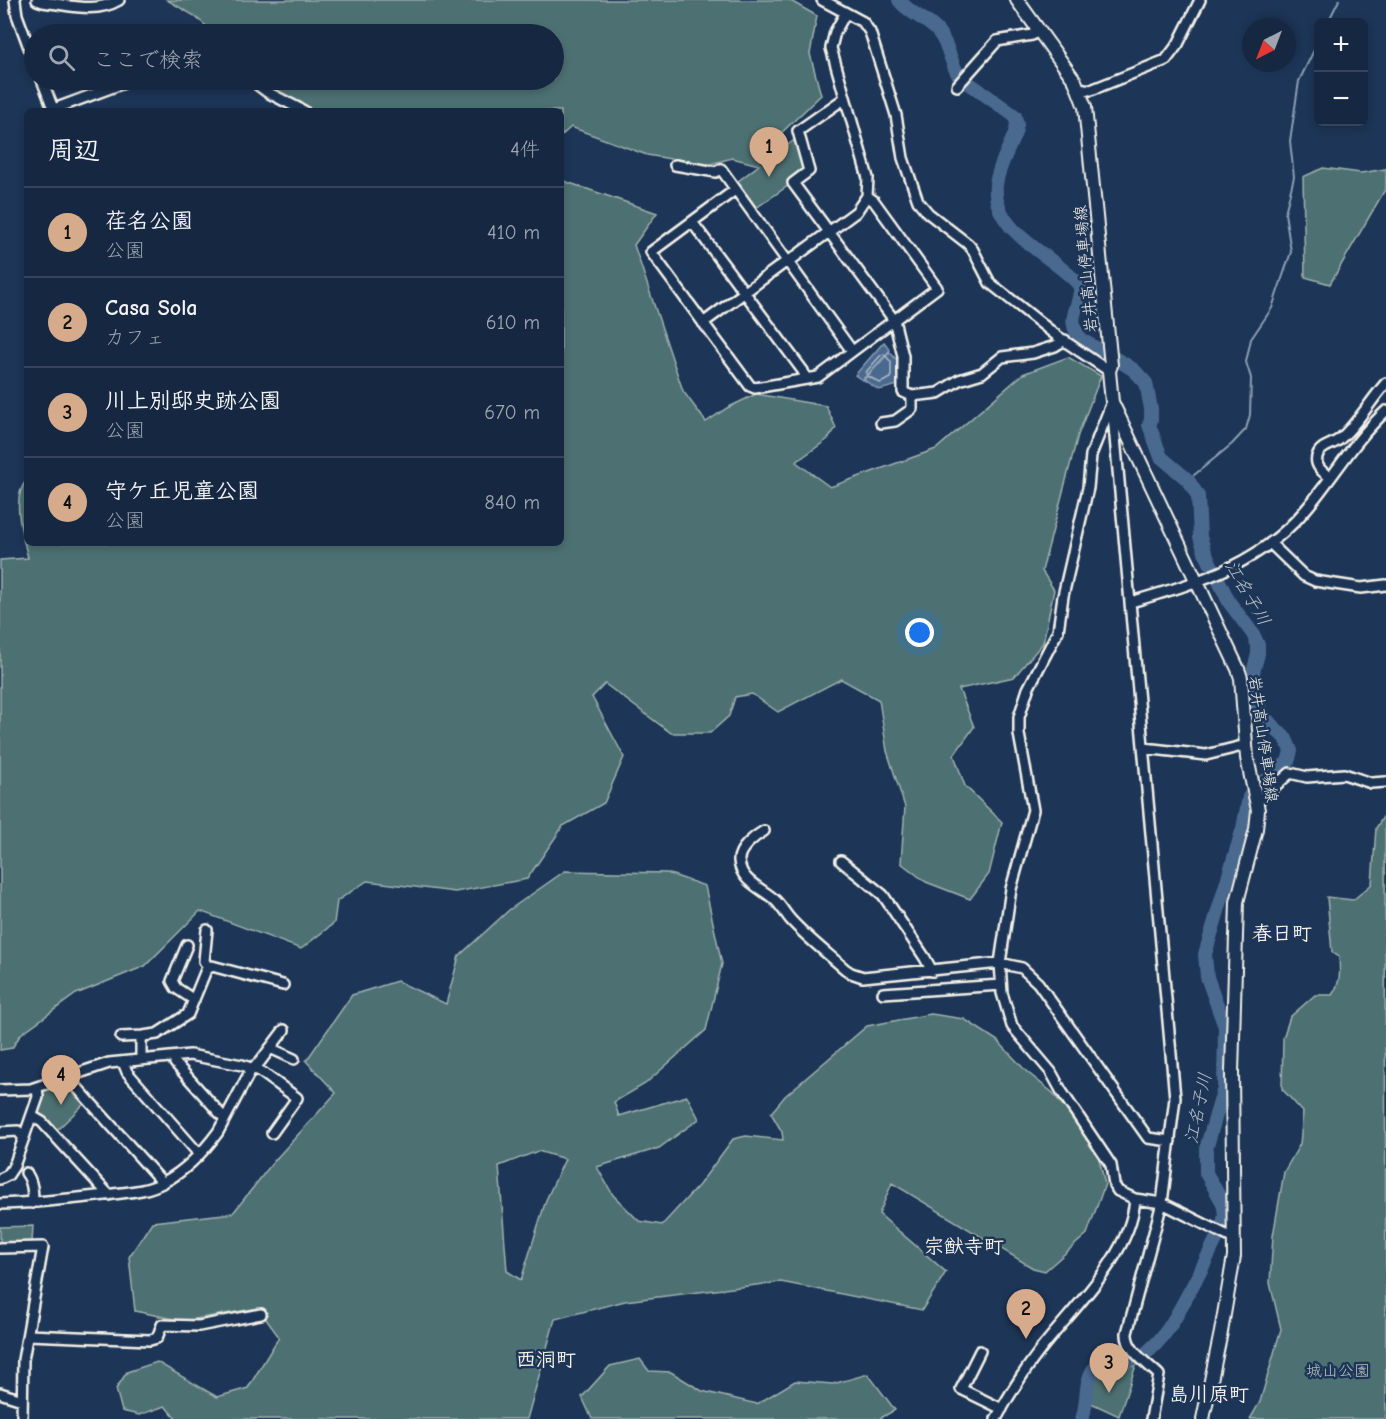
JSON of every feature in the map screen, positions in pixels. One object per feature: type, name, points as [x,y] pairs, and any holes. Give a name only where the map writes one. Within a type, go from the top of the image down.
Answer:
[{"type":"main road","name":"岩井高山停車場線","points":[[1017,0],[1078,88],[1087,116],[1109,347],[1112,402],[1241,678],[1246,745],[1256,801],[1257,825],[1236,902],[1225,1234],[1228,1292],[1203,1419]]},
{"type":"street","points":[[15,0],[17,15],[24,34]]},
{"type":"street","points":[[37,0],[95,9],[111,5],[119,0]]},
{"type":"street","points":[[822,0],[863,22],[870,32],[896,115],[898,135],[918,201],[928,213],[974,250],[990,283],[1057,336],[1110,368]]},
{"type":"street","points":[[1078,88],[1091,90],[1166,60],[1178,44],[1200,0]]},
{"type":"street","points":[[704,323],[856,212],[867,196],[868,178],[831,48],[832,37],[845,14]]},
{"type":"street","points":[[957,85],[997,41],[1032,35],[1039,30]]},
{"type":"street","points":[[46,90],[53,108]]},
{"type":"street","points":[[59,108],[106,90]]},
{"type":"street","points":[[264,90],[298,108]]},
{"type":"street","points":[[845,98],[798,131],[809,171],[793,183],[894,320],[903,356],[903,392],[912,396],[943,391],[959,380],[982,373],[1002,357],[1033,353],[1065,340]]},
{"type":"street","points":[[675,165],[716,172],[721,170],[852,351]]},
{"type":"street","points":[[735,190],[651,252],[753,388],[818,377],[938,288],[874,201],[867,196]]},
{"type":"street","points":[[692,222],[803,371],[806,379]]},
{"type":"street","points":[[1330,477],[1319,468],[1318,454],[1324,447],[1343,437],[1386,383]]},
{"type":"street","points":[[881,423],[895,421],[912,409],[912,396]]},
{"type":"street","points":[[1112,402],[1175,1098],[1162,1203],[1127,1333],[1127,1340],[1136,1352],[1160,1375],[1151,1419]]},
{"type":"street","points":[[1112,402],[1090,455],[1088,488],[1063,596],[1058,631],[1028,689],[1019,717],[1019,734],[1033,810],[1011,889],[1005,942],[1000,963],[1001,985],[1012,1026],[1051,1072],[1111,1165],[1116,1187],[1123,1195],[1162,1203],[1225,1234]]},
{"type":"street","points":[[1131,602],[1197,583],[1226,571],[1255,555],[1306,510],[1373,423],[1386,411]]},
{"type":"street","points":[[1270,543],[1304,576],[1315,581],[1361,588],[1386,585]]},
{"type":"street","points":[[1144,748],[1206,755],[1246,745]]},
{"type":"street","points":[[1256,801],[1290,773],[1306,777],[1344,774],[1371,783],[1386,782]]},
{"type":"street","points":[[764,831],[753,838],[739,855],[742,871],[755,888],[772,898],[790,919],[845,969],[863,976],[1000,963],[1018,967],[1036,980],[1148,1138],[1170,1141]]},
{"type":"street","points":[[841,861],[883,895],[926,958],[932,971]]},
{"type":"street","points":[[207,930],[204,961],[208,967]]},
{"type":"street","points":[[187,945],[172,981],[176,988],[194,1000]]},
{"type":"street","points":[[208,967],[212,966],[283,985]]},
{"type":"street","points":[[121,1037],[157,1034],[185,1016],[190,1010],[208,967]]},
{"type":"street","points":[[883,993],[1001,985]]},
{"type":"street","points":[[0,1204],[109,1195],[142,1190],[163,1183],[188,1165],[211,1141],[252,1068],[260,1063],[284,1030]]},
{"type":"street","points":[[141,1060],[143,1036]]},
{"type":"street","points":[[270,1048],[294,1059]]},
{"type":"street","points":[[0,1090],[37,1087],[110,1063],[190,1055],[260,1071],[297,1098],[272,1133]]},
{"type":"street","points":[[174,1057],[175,1064],[225,1119]]},
{"type":"street","points":[[123,1062],[127,1072],[199,1154]]},
{"type":"street","points":[[70,1076],[73,1083],[163,1183]]},
{"type":"street","points":[[0,1179],[11,1171],[38,1097],[37,1087]]},
{"type":"street","points":[[32,1116],[42,1122],[109,1195]]},
{"type":"street","points":[[0,1132],[18,1131],[24,1138]]},
{"type":"street","points":[[26,1173],[34,1197],[32,1203]]},
{"type":"street","points":[[996,1419],[1040,1350],[1105,1272],[1130,1227],[1135,1199]]},
{"type":"street","points":[[0,1248],[43,1247],[23,1360],[22,1419]]},
{"type":"street","points":[[28,1335],[150,1340],[157,1338],[162,1324],[199,1326],[261,1314]]},
{"type":"street","points":[[980,1351],[961,1389],[1002,1409]]},
{"type":"street","points":[[0,1393],[22,1400]]},
{"type":"green space","points":[[167,0],[789,0],[817,16],[810,54],[821,95],[776,138],[782,149],[796,139],[803,164],[800,172],[788,183],[789,185],[756,208],[737,182],[759,165],[732,158],[707,165],[647,155],[571,127],[564,133],[564,108],[303,108],[270,90],[564,90],[564,24],[204,24]]},
{"type":"green space","points":[[1323,168],[1361,173],[1386,169],[1386,188],[1330,284],[1305,277],[1303,177]]},
{"type":"green space","points":[[564,181],[657,213],[634,245],[683,391],[706,422],[727,408],[756,394],[826,406],[836,428],[828,439],[796,462],[830,487],[936,449],[1023,374],[1068,357],[1101,376],[1078,435],[1042,571],[1054,590],[1043,643],[1014,677],[959,689],[974,727],[954,755],[965,786],[1002,822],[989,874],[970,899],[926,882],[901,863],[905,807],[887,751],[879,700],[841,679],[778,712],[752,694],[735,697],[729,716],[710,733],[671,733],[605,684],[592,697],[624,757],[604,803],[563,826],[527,879],[455,892],[367,881],[337,901],[334,923],[301,949],[200,911],[145,966],[76,994],[21,1034],[12,1048],[0,1050],[0,560],[28,558],[25,546],[564,546]]},
{"type":"green space","points":[[24,484],[24,541],[19,518],[19,496]]},
{"type":"green space","name":"城山公園","points":[[1385,814],[1386,1419],[1250,1419],[1260,1402],[1281,1329],[1270,1283],[1273,1236],[1284,1172],[1300,1144],[1303,1112],[1282,1089],[1283,1038],[1290,1017],[1315,995],[1332,995],[1337,986],[1340,972],[1339,957],[1332,952],[1327,897],[1353,900],[1372,884],[1376,828]]},
{"type":"green space","points":[[565,871],[667,873],[705,886],[722,964],[706,1030],[645,1084],[614,1102],[619,1116],[687,1096],[699,1119],[659,1148],[597,1167],[613,1195],[639,1221],[662,1225],[699,1185],[733,1139],[746,1136],[783,1140],[782,1132],[771,1113],[785,1096],[867,1026],[931,1014],[964,1019],[998,1041],[1027,1072],[1053,1093],[1097,1150],[1105,1184],[1087,1234],[1045,1271],[1033,1268],[892,1183],[879,1214],[946,1272],[922,1310],[781,1282],[625,1301],[555,1319],[527,1419],[176,1419],[165,1406],[139,1415],[122,1411],[116,1389],[127,1372],[157,1362],[217,1397],[248,1388],[279,1337],[258,1308],[184,1321],[135,1311],[129,1257],[152,1222],[233,1213],[274,1161],[336,1093],[306,1061],[352,995],[397,981],[446,1004],[459,956],[509,910]],"holes":[[[538,1151],[565,1159],[546,1200],[521,1280],[507,1271],[499,1166]]]},
{"type":"green space","points":[[62,1083],[67,1084],[85,1103],[56,1131],[39,1113],[38,1108],[43,1092],[47,1088]]},
{"type":"green space","points":[[33,1226],[32,1242],[0,1244],[0,1227]]},
{"type":"green space","points":[[640,1359],[649,1371],[671,1372],[702,1391],[757,1404],[795,1381],[833,1384],[868,1374],[895,1410],[879,1419],[592,1419],[582,1397],[610,1366]]},
{"type":"green space","points":[[1136,1365],[1119,1416],[1091,1403],[1093,1383],[1098,1374]]},
{"type":"water","points":[[884,342],[890,350],[862,380],[855,375]]},
{"type":"water","points":[[890,352],[897,360],[898,385],[879,390],[864,380]]},
{"type":"waterway","name":"江名子川","points":[[899,0],[908,10],[930,24],[939,33],[959,76],[1015,116],[1017,125],[1015,133],[997,178],[997,202],[1004,217],[1014,230],[1080,286],[1073,319],[1077,333],[1083,341],[1134,370],[1146,383],[1151,409],[1149,425],[1161,457],[1188,480],[1198,496],[1200,537],[1205,552],[1229,602],[1253,634],[1258,645],[1252,676],[1255,699],[1263,716],[1286,739],[1291,751],[1288,762],[1249,797],[1243,828],[1205,954],[1207,977],[1225,1027],[1224,1088],[1206,1149],[1206,1173],[1223,1203],[1225,1214],[1223,1225],[1172,1323],[1153,1347],[1139,1357],[1103,1364],[1093,1370],[1088,1381],[1082,1419]]},
{"type":"waterway","points":[[1330,18],[1339,0]]},
{"type":"waterway","points":[[1188,480],[1232,444],[1246,429],[1250,415],[1251,378],[1246,362],[1251,339],[1272,308],[1291,252],[1285,213],[1294,177],[1290,141],[1299,81],[1314,50]]},
{"type":"place","name":"荏名公園","points":[[769,177]]},
{"type":"place","name":"守ケ丘児童公園","points":[[61,1105]]},
{"type":"place","name":"Casa Sola","points":[[1026,1339]]},
{"type":"place","name":"川上別邸史跡公園","points":[[1109,1393]]},
{"type":"district","name":"春日町","points":[[1282,933]]},
{"type":"district","name":"宗猷寺町","points":[[964,1246]]},
{"type":"district","name":"西洞町","points":[[546,1359]]},
{"type":"district","name":"島川原町","points":[[1209,1394]]}]
